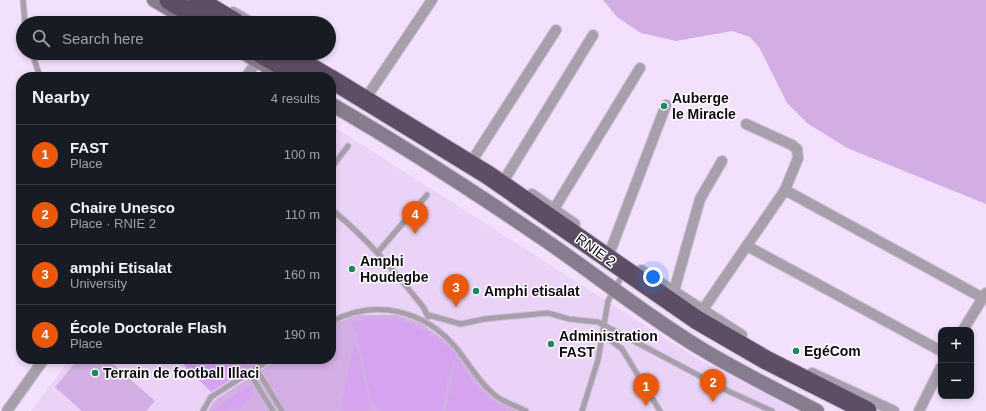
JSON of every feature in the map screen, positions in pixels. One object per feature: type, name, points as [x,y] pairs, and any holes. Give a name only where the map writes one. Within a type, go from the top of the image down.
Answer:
[{"type":"highway","points":[[169,0],[196,16]]},
{"type":"highway","points":[[198,0],[224,16]]},
{"type":"highway","points":[[265,60],[290,72]]},
{"type":"highway","points":[[298,60],[318,72]]},
{"type":"highway","name":"RNIE 2","points":[[336,83],[488,175],[619,281],[698,320],[766,360],[867,411]]},
{"type":"highway","name":"RNIE 2","points":[[336,97],[480,184],[688,329],[762,372],[839,411]]},
{"type":"street","points":[[154,0],[181,16]]},
{"type":"street","points":[[213,0],[240,16]]},
{"type":"street","points":[[370,92],[432,0]]},
{"type":"street","points":[[475,156],[556,30]]},
{"type":"street","points":[[506,177],[593,35]]},
{"type":"street","points":[[249,72],[257,60]]},
{"type":"street","points":[[263,60],[278,72]]},
{"type":"street","points":[[316,60],[475,156],[702,311],[778,356],[894,411]]},
{"type":"street","points":[[554,209],[640,68]]},
{"type":"street","points":[[611,249],[666,105]]},
{"type":"street","points":[[336,107],[415,153],[535,233],[619,281],[699,348],[759,382],[817,411]]},
{"type":"street","points":[[702,311],[785,190],[798,158],[797,149],[792,145],[746,124]]},
{"type":"street","points":[[674,291],[700,199],[722,160]]},
{"type":"street","points":[[785,190],[985,296],[965,327]]},
{"type":"street","points":[[747,246],[938,349]]},
{"type":"street","points":[[7,411],[40,364]]},
{"type":"street","points":[[919,411],[938,373]]},
{"type":"lane","points":[[23,0],[24,16]]},
{"type":"lane","points":[[34,60],[38,72]]},
{"type":"lane","points":[[336,162],[348,146]]},
{"type":"lane","points":[[378,252],[427,195]]},
{"type":"lane","points":[[336,213],[352,226],[378,252],[424,308],[428,315],[429,322]]},
{"type":"lane","points":[[582,411],[598,360],[608,301],[619,281]]},
{"type":"lane","points":[[336,320],[354,312],[381,310],[402,312],[429,322],[456,347],[486,387],[496,396],[526,411]]},
{"type":"lane","points":[[428,315],[461,324],[484,319],[548,313],[569,319],[598,322],[730,392],[772,411]]},
{"type":"lane","points":[[602,334],[622,349],[660,411]]},
{"type":"lane","points":[[203,411],[211,397],[263,364]]},
{"type":"lane","points":[[256,368],[282,411]]},
{"type":"lane","points":[[249,372],[273,411]]},
{"type":"shaded area","points":[[603,0],[986,0],[986,204],[847,148],[807,123],[787,103],[759,47],[750,37],[732,31],[676,41],[641,33],[617,17]]},
{"type":"shaded area","points":[[336,128],[696,358],[800,411],[31,411],[66,364],[336,364]]},
{"type":"shaded area","points":[[358,315],[397,315],[420,323],[454,347],[491,397],[519,411],[208,411],[215,400],[271,364],[336,364],[336,323]]},
{"type":"shaded area","points":[[366,319],[392,319],[403,322],[419,328],[455,352],[456,355],[448,377],[442,411],[386,411],[376,408],[371,398],[356,331],[351,324]]},
{"type":"shaded area","points":[[354,341],[358,352],[371,410],[341,410]]},
{"type":"shaded area","points":[[457,357],[467,374],[478,388],[506,411],[446,411]]},
{"type":"shaded area","name":"Terrain de football Illaci","points":[[74,364],[113,364],[155,401],[146,411],[82,411],[55,387]]},
{"type":"shaded area","points":[[183,364],[256,364],[211,392]]},
{"type":"shaded area","points":[[248,386],[253,392],[241,406],[231,410],[212,411]]},
{"type":"place","name":"Auberge le Miracle","points":[[664,106]]},
{"type":"place","name":"École Doctorale Flash","points":[[415,234]]},
{"type":"place","name":"Amphi Houdegbe","points":[[352,269]]},
{"type":"place","name":"Amphi etisalat","points":[[476,291]]},
{"type":"place","name":"amphi Etisalat","points":[[456,307]]},
{"type":"place","name":"Administration FAST","points":[[551,344]]},
{"type":"place","name":"EgéCom","points":[[796,351]]},
{"type":"place","name":"Terrain de football Illaci","points":[[95,373]]},
{"type":"place","name":"Chaire Unesco","points":[[713,402]]},
{"type":"place","name":"FAST","points":[[646,406]]}]
